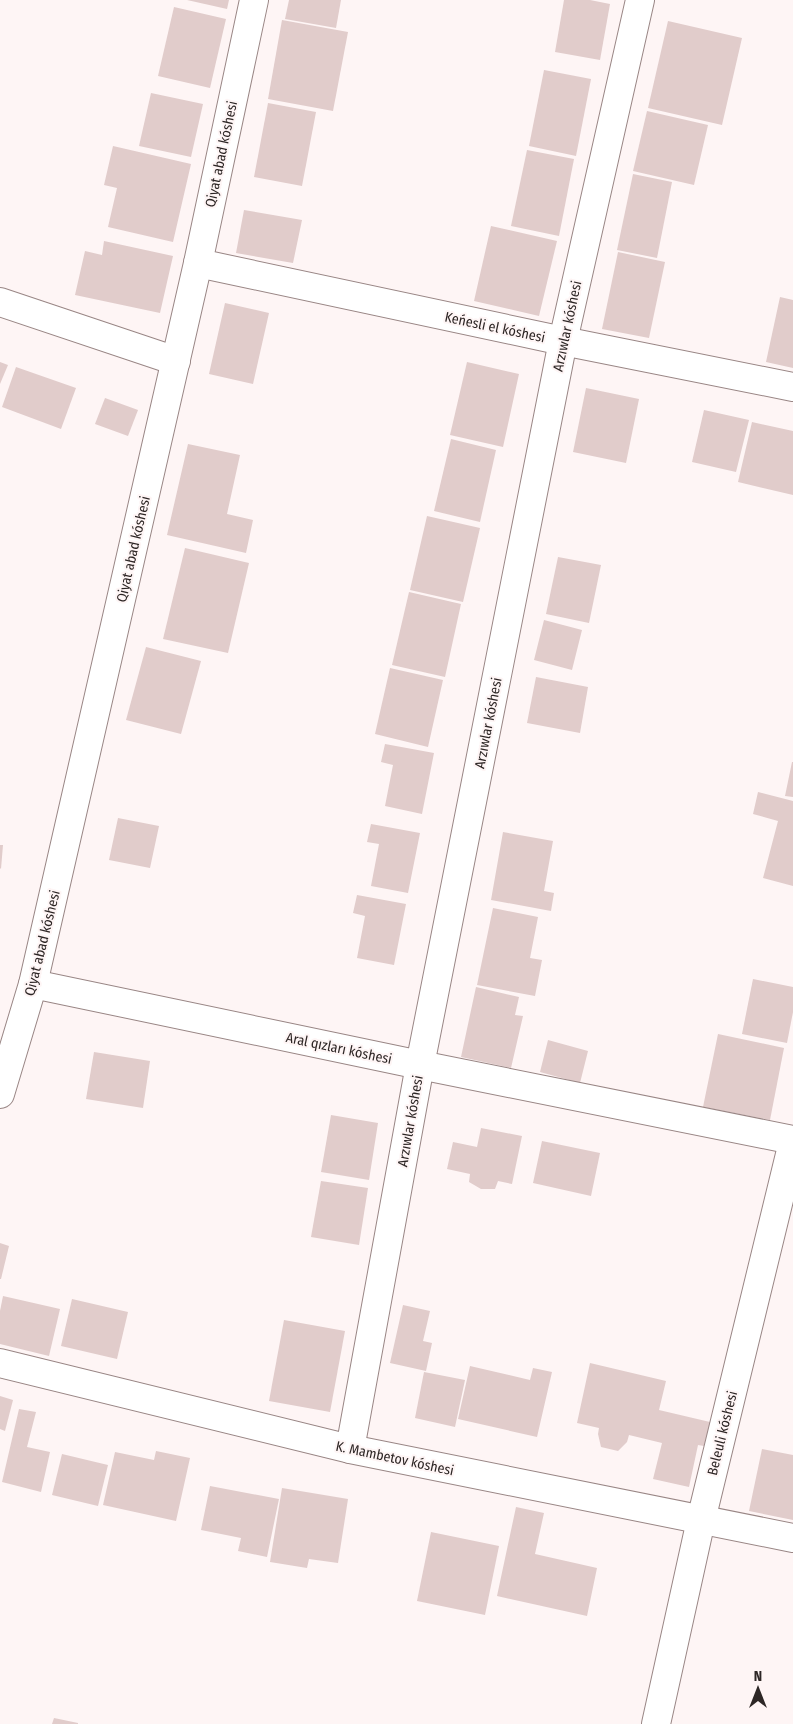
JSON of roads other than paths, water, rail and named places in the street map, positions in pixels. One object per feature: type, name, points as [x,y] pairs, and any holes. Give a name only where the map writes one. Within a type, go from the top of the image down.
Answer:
[{"type":"street","name":"Qiyat abad kóshesi","points":[[0,1094],[33,984],[176,361],[254,0]]},
{"type":"street","name":"Arzıwlar kóshesi","points":[[350,1449],[420,1065],[563,341],[640,0]]},
{"type":"street","name":"Keńesli el kóshesi","points":[[198,262],[563,341],[793,387]]},
{"type":"street","points":[[0,302],[176,361]]},
{"type":"street","name":"Aral qızları kóshesi","points":[[33,984],[793,1141]]},
{"type":"street","name":"Beleuli kóshesi","points":[[656,1724],[701,1520],[793,1141]]},
{"type":"street","name":"K. Mambetov kóshesi","points":[[0,1362],[350,1449],[793,1538]]}]
